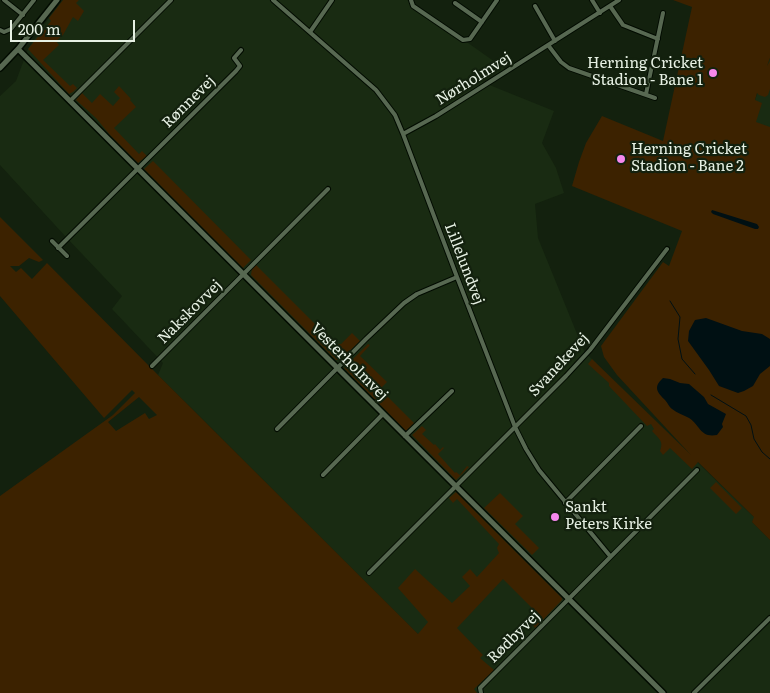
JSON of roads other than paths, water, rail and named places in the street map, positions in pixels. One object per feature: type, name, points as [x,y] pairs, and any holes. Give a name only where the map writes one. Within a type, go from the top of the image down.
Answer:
[{"type":"street","points":[[4,0],[23,15]]},
{"type":"street","points":[[0,30],[4,32],[12,29],[34,0]]},
{"type":"street","points":[[0,68],[18,49],[57,0]]},
{"type":"street","points":[[70,101],[171,0]]},
{"type":"street","name":"Lillelundvej","points":[[273,0],[376,90],[395,115],[404,134],[456,277],[515,427],[539,470],[610,556]]},
{"type":"street","points":[[310,32],[332,0]]},
{"type":"street","points":[[411,0],[413,6],[463,40],[470,39],[495,1]]},
{"type":"street","points":[[592,0],[600,13]]},
{"type":"street","name":"Nørholmvej","points":[[404,134],[436,116],[619,0]]},
{"type":"street","points":[[455,3],[482,22]]},
{"type":"street","points":[[535,6],[555,41]]},
{"type":"street","points":[[610,6],[623,25],[658,39]]},
{"type":"street","points":[[646,94],[663,13]]},
{"type":"street","points":[[548,45],[561,62],[569,68],[656,98]]},
{"type":"street","name":"Vesterholmvej","points":[[18,49],[663,693]]},
{"type":"street","name":"Rønnevej","points":[[138,169],[240,66],[234,58],[241,50]]},
{"type":"street","points":[[58,248],[138,169]]},
{"type":"street","name":"Nakskovvej","points":[[152,366],[328,189]]},
{"type":"street","points":[[52,241],[66,256]]},
{"type":"street","name":"Svanekevej","points":[[369,573],[590,350],[667,249]]},
{"type":"street","points":[[277,429],[404,303],[417,294],[456,277]]},
{"type":"street","points":[[406,436],[452,391]]},
{"type":"street","points":[[323,475],[383,414]]},
{"type":"street","points":[[566,503],[641,426]]},
{"type":"street","points":[[568,598],[697,470]]},
{"type":"street","name":"Rødbyvej","points":[[482,693],[480,688],[568,598]]},
{"type":"street","points":[[694,693],[770,618]]},
{"type":"waterway","points":[[670,301],[680,317],[678,339],[682,359],[695,374]]},
{"type":"waterway","points":[[711,395],[746,416],[751,425],[754,439],[762,452],[770,459]]},
{"type":"place","name":"Herning Cricket Stadion - Bane 1","points":[[713,73]]},
{"type":"place","name":"Herning Cricket Stadion - Bane 2","points":[[621,159]]},
{"type":"place","name":"Sankt Peters Kirke","points":[[555,517]]}]
